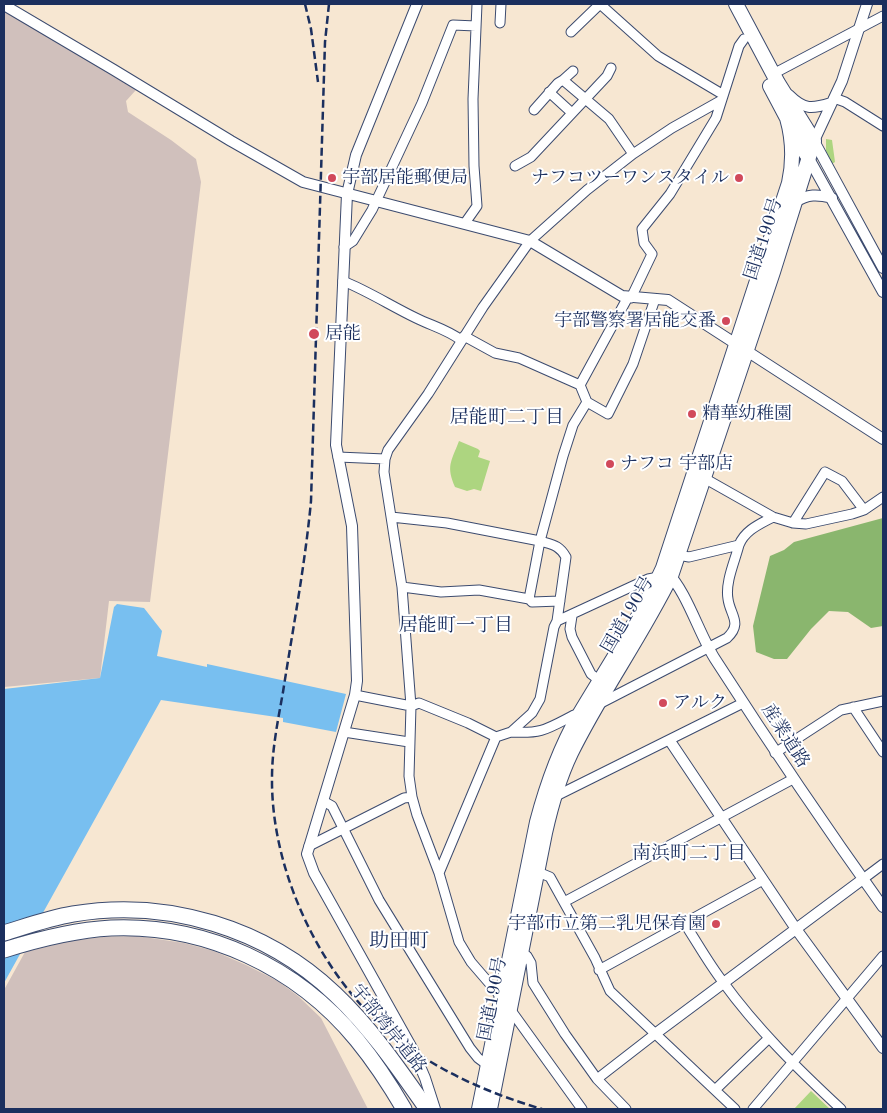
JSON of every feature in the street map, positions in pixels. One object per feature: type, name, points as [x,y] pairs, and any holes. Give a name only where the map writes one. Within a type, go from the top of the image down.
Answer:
[{"type":"highway","name":"国道190号","points":[[506,1004],[521,952],[543,799],[566,740],[658,602],[665,574],[742,348],[795,202],[808,157],[725,4]]},
{"type":"highway","points":[[741,7],[775,79],[814,141]]},
{"type":"highway","name":"国道190号","points":[[479,1109],[492,1067],[506,1004],[532,870],[554,797],[600,680],[678,556],[704,478],[792,170],[792,143],[787,118]]},
{"type":"highway","name":"国道190号","points":[[764,265],[771,252],[814,141]]},
{"type":"highway","name":"宇部湾岸道路","points":[[4,934],[42,921],[66,916],[91,912],[126,911],[161,912],[194,918],[241,933],[270,947],[298,964],[335,993],[382,1046],[427,1109]]},
{"type":"highway","name":"宇部湾岸道路","points":[[4,950],[65,933],[112,928],[146,929],[179,933],[227,946],[258,960],[287,977],[335,1016],[368,1053],[404,1109]]},
{"type":"highway","name":"国道190号","points":[[490,1109],[492,1067]]},
{"type":"street","points":[[417,4],[356,155],[347,194],[336,429],[338,457],[352,526],[357,681],[355,695],[307,854],[308,861],[426,1078],[434,1109]]},
{"type":"street","points":[[465,224],[477,206],[474,166],[473,99],[477,4]]},
{"type":"street","points":[[500,23],[501,4]]},
{"type":"street","points":[[571,32],[600,4],[658,56],[721,98]]},
{"type":"street","points":[[867,4],[842,81],[814,141],[883,268]]},
{"type":"street","points":[[4,5],[291,176],[321,188],[530,241],[622,296],[668,300],[883,438]]},
{"type":"street","points":[[883,16],[775,79],[796,102],[802,105],[817,107],[832,100],[845,102],[883,126]]},
{"type":"street","points":[[344,247],[353,241],[375,202],[422,103],[453,25],[476,26]]},
{"type":"street","points":[[580,385],[650,261],[652,254],[644,243],[642,229],[670,194],[716,118],[739,46],[744,39]]},
{"type":"street","points":[[515,166],[525,158],[531,157],[607,76],[611,68]]},
{"type":"street","points":[[534,110],[549,92],[573,70]]},
{"type":"street","points":[[563,80],[609,119],[633,154]]},
{"type":"street","points":[[549,92],[572,113]]},
{"type":"street","points":[[582,1109],[506,1004],[471,962],[459,942],[439,873],[412,797],[409,742],[411,706],[402,587],[384,472],[385,459],[388,450],[428,394],[494,291],[530,241],[587,190],[633,154],[721,98]]},
{"type":"street","points":[[808,157],[883,292]]},
{"type":"street","points":[[795,202],[811,195],[832,198]]},
{"type":"street","points":[[343,281],[422,322],[450,332],[495,353],[518,358],[580,385],[587,402],[608,414],[633,364],[655,298]]},
{"type":"street","points":[[529,599],[540,541],[568,438],[573,425],[587,402]]},
{"type":"street","points":[[338,457],[385,459]]},
{"type":"street","points":[[793,523],[825,472],[842,480],[864,510]]},
{"type":"street","points":[[704,478],[773,517],[793,523],[806,524],[864,510],[883,497]]},
{"type":"street","points":[[391,517],[447,524],[540,541],[561,549],[566,558],[560,601],[540,699],[532,713],[511,732]]},
{"type":"street","points":[[355,695],[411,706],[419,703],[496,737],[511,732],[530,733],[548,728],[727,638],[732,633],[735,623],[728,599],[728,590],[739,545],[742,538],[748,532],[773,517]]},
{"type":"street","points":[[678,556],[688,557],[739,545]]},
{"type":"street","points":[[557,621],[572,616],[648,579],[665,574]]},
{"type":"street","name":"産業道路","points":[[665,574],[686,603],[707,647],[775,753],[883,907]]},
{"type":"street","points":[[402,587],[441,592],[479,590],[529,599],[532,602],[560,601]]},
{"type":"street","points":[[572,616],[570,629],[572,637],[592,674],[600,680]]},
{"type":"street","points":[[775,753],[841,710],[883,701]]},
{"type":"street","points":[[554,797],[670,741],[743,703]]},
{"type":"street","points":[[852,707],[883,752]]},
{"type":"street","points":[[548,728],[562,729],[566,740]]},
{"type":"street","points":[[344,732],[409,742]]},
{"type":"street","points":[[439,873],[496,737]]},
{"type":"street","points":[[670,741],[796,929],[883,1048]]},
{"type":"street","points":[[564,902],[793,779]]},
{"type":"street","points":[[309,846],[404,798],[412,797]]},
{"type":"street","points":[[323,801],[332,806],[379,900],[470,1048],[492,1067]]},
{"type":"street","points":[[597,1079],[883,864]]},
{"type":"street","points":[[532,870],[550,877],[595,958],[610,991],[735,1109]]},
{"type":"street","points":[[599,970],[763,880]]},
{"type":"street","points":[[685,924],[723,983],[769,1038],[792,1063],[841,1109]]},
{"type":"street","points":[[521,952],[527,956],[531,963],[533,983],[564,1034],[597,1079],[626,1109]]},
{"type":"street","points":[[753,1109],[883,956]]},
{"type":"street","points":[[715,1090],[769,1038]]},
{"type":"shaded area","points":[[4,10],[136,90],[126,101],[128,112],[196,159],[201,182],[150,602],[109,601],[100,678],[4,687]]},
{"type":"shaded area","points":[[137,936],[184,943],[214,951],[278,981],[298,996],[321,1018],[368,1109],[4,1109],[4,990],[25,952],[69,941],[102,937]]},
{"type":"green space","points":[[826,139],[832,140],[835,162],[832,164],[826,151]]},
{"type":"green space","points":[[459,441],[478,449],[480,451],[478,457],[490,461],[481,491],[474,489],[467,491],[455,487],[450,469]]},
{"type":"green space","points":[[883,518],[883,626],[871,628],[848,612],[829,611],[811,629],[787,659],[774,659],[756,652],[753,626],[770,556],[784,550],[794,542]]},
{"type":"green space","points":[[811,1091],[830,1109],[794,1109]]},
{"type":"water","points":[[117,604],[144,608],[162,631],[157,656],[207,667],[207,664],[346,694],[336,732],[283,722],[283,718],[161,700],[4,983],[4,689],[100,678],[114,607]]},
{"type":"railway","points":[[305,4],[311,29],[318,82]]},
{"type":"railway","points":[[329,4],[325,42],[311,501],[302,573],[272,767],[274,814],[281,851],[292,888],[307,923],[325,957],[347,989],[372,1017],[400,1041],[450,1073],[504,1097],[542,1109]]},
{"type":"place","name":"宇部居能郵便局","points":[[332,178]]},
{"type":"place","name":"ナフコツーワンスタイル","points":[[739,178]]},
{"type":"place","name":"宇部警察署居能交番","points":[[726,321]]},
{"type":"place","name":"居能","points":[[314,334]]},
{"type":"place","name":"精華幼稚園","points":[[692,414]]},
{"type":"place","name":"ナフコ 宇部店","points":[[610,464]]},
{"type":"place","name":"アルク","points":[[663,703]]},
{"type":"place","name":"宇部市立第二乳児保育園","points":[[716,924]]},
{"type":"district","name":"居能町二丁目","points":[[507,418]]},
{"type":"district","name":"居能町一丁目","points":[[456,626]]},
{"type":"district","name":"南浜町二丁目","points":[[689,854]]},
{"type":"district","name":"助田町","points":[[399,942]]}]
